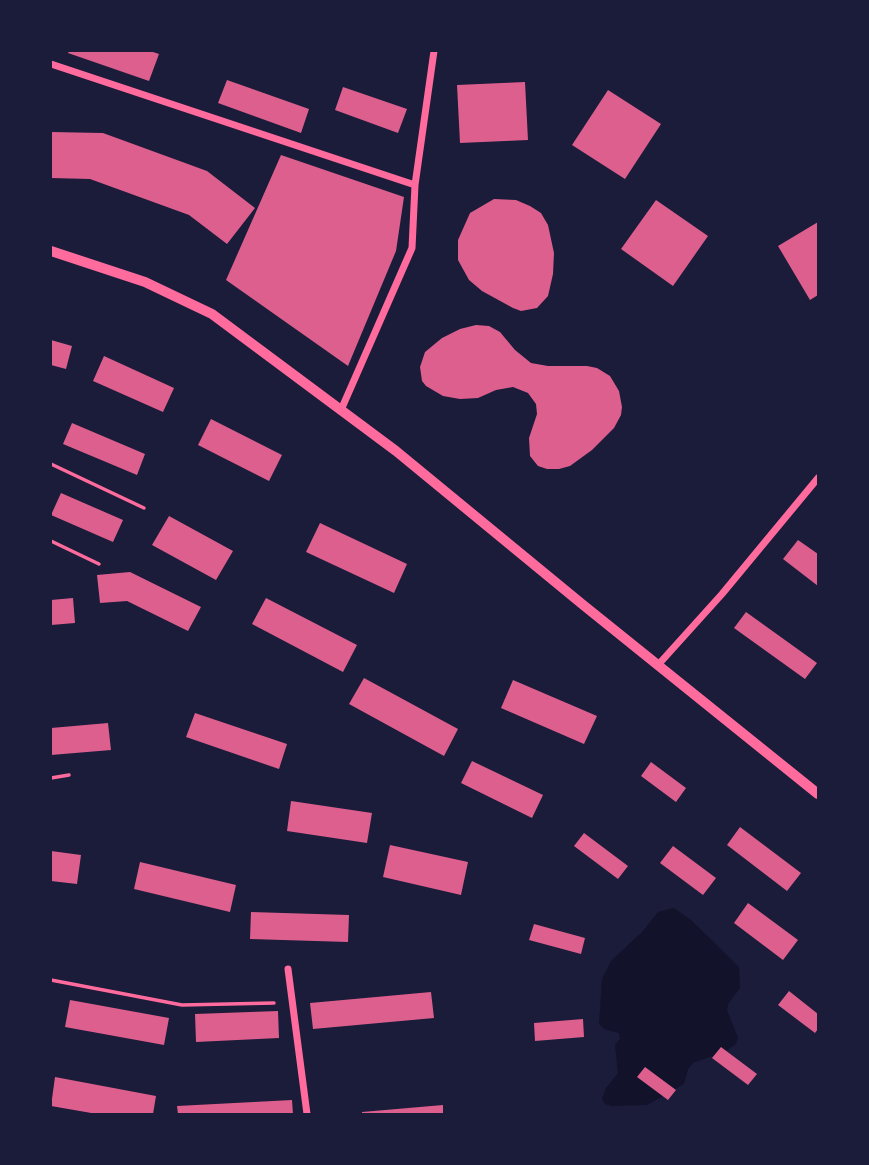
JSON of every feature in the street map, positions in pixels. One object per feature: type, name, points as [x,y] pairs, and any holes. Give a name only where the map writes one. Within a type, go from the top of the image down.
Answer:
[{"type":"main road","points":[[51,251],[145,282],[212,314],[396,451],[818,794]]},
{"type":"street","points":[[341,410],[412,248],[415,185],[434,51]]},
{"type":"street","points":[[51,64],[415,185]]},
{"type":"street","points":[[658,665],[722,594],[818,478]]},
{"type":"street","points":[[288,969],[307,1114]]},
{"type":"lane","points":[[51,464],[144,508]]},
{"type":"lane","points":[[51,541],[99,564]]},
{"type":"lane","points":[[51,778],[69,775]]},
{"type":"lane","points":[[51,980],[182,1005],[274,1003]]},
{"type":"shaded area","points":[[674,908],[691,920],[739,967],[740,988],[728,1004],[727,1010],[738,1038],[736,1044],[726,1051],[693,1063],[688,1069],[684,1084],[647,1105],[605,1104],[602,1099],[606,1088],[618,1073],[615,1045],[620,1039],[619,1033],[604,1029],[599,1024],[602,979],[611,961],[643,931],[658,912]]},
{"type":"building","points":[[150,51],[159,54],[149,81],[68,53]]},
{"type":"building","points":[[227,80],[309,109],[301,133],[218,103]]},
{"type":"building","points":[[525,82],[528,140],[460,143],[457,85]]},
{"type":"building","points":[[343,87],[407,109],[398,133],[335,110]]},
{"type":"building","points":[[608,90],[661,124],[625,179],[572,145]]},
{"type":"building","points":[[51,132],[103,133],[207,171],[255,208],[227,244],[189,215],[90,179],[51,178]]},
{"type":"building","points":[[281,155],[404,197],[396,251],[348,366],[226,280]]},
{"type":"building","points":[[494,199],[516,200],[530,206],[541,213],[548,225],[554,253],[553,274],[548,296],[537,308],[521,311],[482,291],[469,280],[458,260],[458,240],[470,213]]},
{"type":"building","points":[[656,200],[708,236],[673,286],[621,249]]},
{"type":"building","points":[[818,222],[818,295],[810,300],[778,246]]},
{"type":"building","points":[[476,325],[489,326],[500,332],[515,350],[531,363],[587,366],[597,368],[610,376],[619,391],[622,407],[614,428],[592,450],[570,466],[547,469],[538,466],[530,456],[529,438],[537,414],[536,404],[528,393],[513,387],[496,390],[478,398],[460,399],[443,396],[426,386],[422,381],[420,367],[425,352],[442,338]]},
{"type":"building","points":[[51,340],[72,346],[66,369],[51,365]]},
{"type":"building","points":[[104,356],[174,388],[163,412],[93,381]]},
{"type":"building","points":[[211,419],[282,455],[269,481],[198,445]]},
{"type":"building","points":[[72,423],[145,454],[137,475],[63,444]]},
{"type":"building","points":[[61,493],[123,520],[113,542],[51,515]]},
{"type":"building","points":[[169,516],[233,551],[216,580],[152,545]]},
{"type":"building","points":[[320,523],[407,564],[394,593],[306,552]]},
{"type":"building","points":[[798,540],[818,554],[818,586],[783,559]]},
{"type":"building","points":[[130,572],[201,607],[188,631],[127,601],[100,603],[97,575]]},
{"type":"building","points":[[73,598],[75,623],[51,625],[51,600]]},
{"type":"building","points":[[266,598],[357,645],[343,672],[252,624]]},
{"type":"building","points":[[746,612],[817,663],[805,679],[734,628]]},
{"type":"building","points":[[364,678],[458,729],[444,756],[349,704]]},
{"type":"building","points":[[513,680],[597,716],[584,744],[501,708]]},
{"type":"building","points":[[195,713],[287,744],[279,769],[186,737]]},
{"type":"building","points":[[108,723],[111,750],[51,755],[51,728]]},
{"type":"building","points":[[472,761],[543,795],[532,818],[461,783]]},
{"type":"building","points":[[651,762],[686,788],[676,802],[641,776]]},
{"type":"building","points":[[291,801],[372,813],[367,843],[287,831]]},
{"type":"building","points":[[740,827],[801,873],[787,891],[727,845]]},
{"type":"building","points":[[584,833],[628,866],[618,879],[574,846]]},
{"type":"building","points":[[390,845],[468,862],[461,895],[383,877]]},
{"type":"building","points":[[673,846],[716,878],[703,895],[660,863]]},
{"type":"building","points":[[51,851],[81,855],[77,884],[51,881]]},
{"type":"building","points":[[140,862],[236,885],[230,912],[134,889]]},
{"type":"building","points":[[748,903],[798,940],[783,960],[734,923]]},
{"type":"building","points":[[251,912],[349,915],[348,942],[250,939]]},
{"type":"building","points":[[534,924],[585,938],[581,954],[529,940]]},
{"type":"building","points":[[789,991],[818,1014],[818,1029],[815,1033],[778,1005]]},
{"type":"building","points":[[431,992],[434,1018],[313,1029],[310,1003]]},
{"type":"building","points":[[70,1000],[169,1018],[164,1045],[65,1027]]},
{"type":"building","points":[[278,1011],[279,1038],[196,1042],[195,1014]]},
{"type":"building","points":[[583,1019],[584,1037],[535,1041],[534,1023]]},
{"type":"building","points":[[721,1047],[757,1074],[748,1085],[712,1058]]},
{"type":"building","points":[[645,1067],[676,1090],[668,1100],[637,1077]]},
{"type":"building","points":[[55,1077],[156,1096],[153,1114],[97,1114],[51,1106]]},
{"type":"building","points":[[292,1100],[293,1114],[178,1114],[177,1106]]},
{"type":"building","points":[[443,1105],[443,1114],[362,1114],[362,1112]]}]
